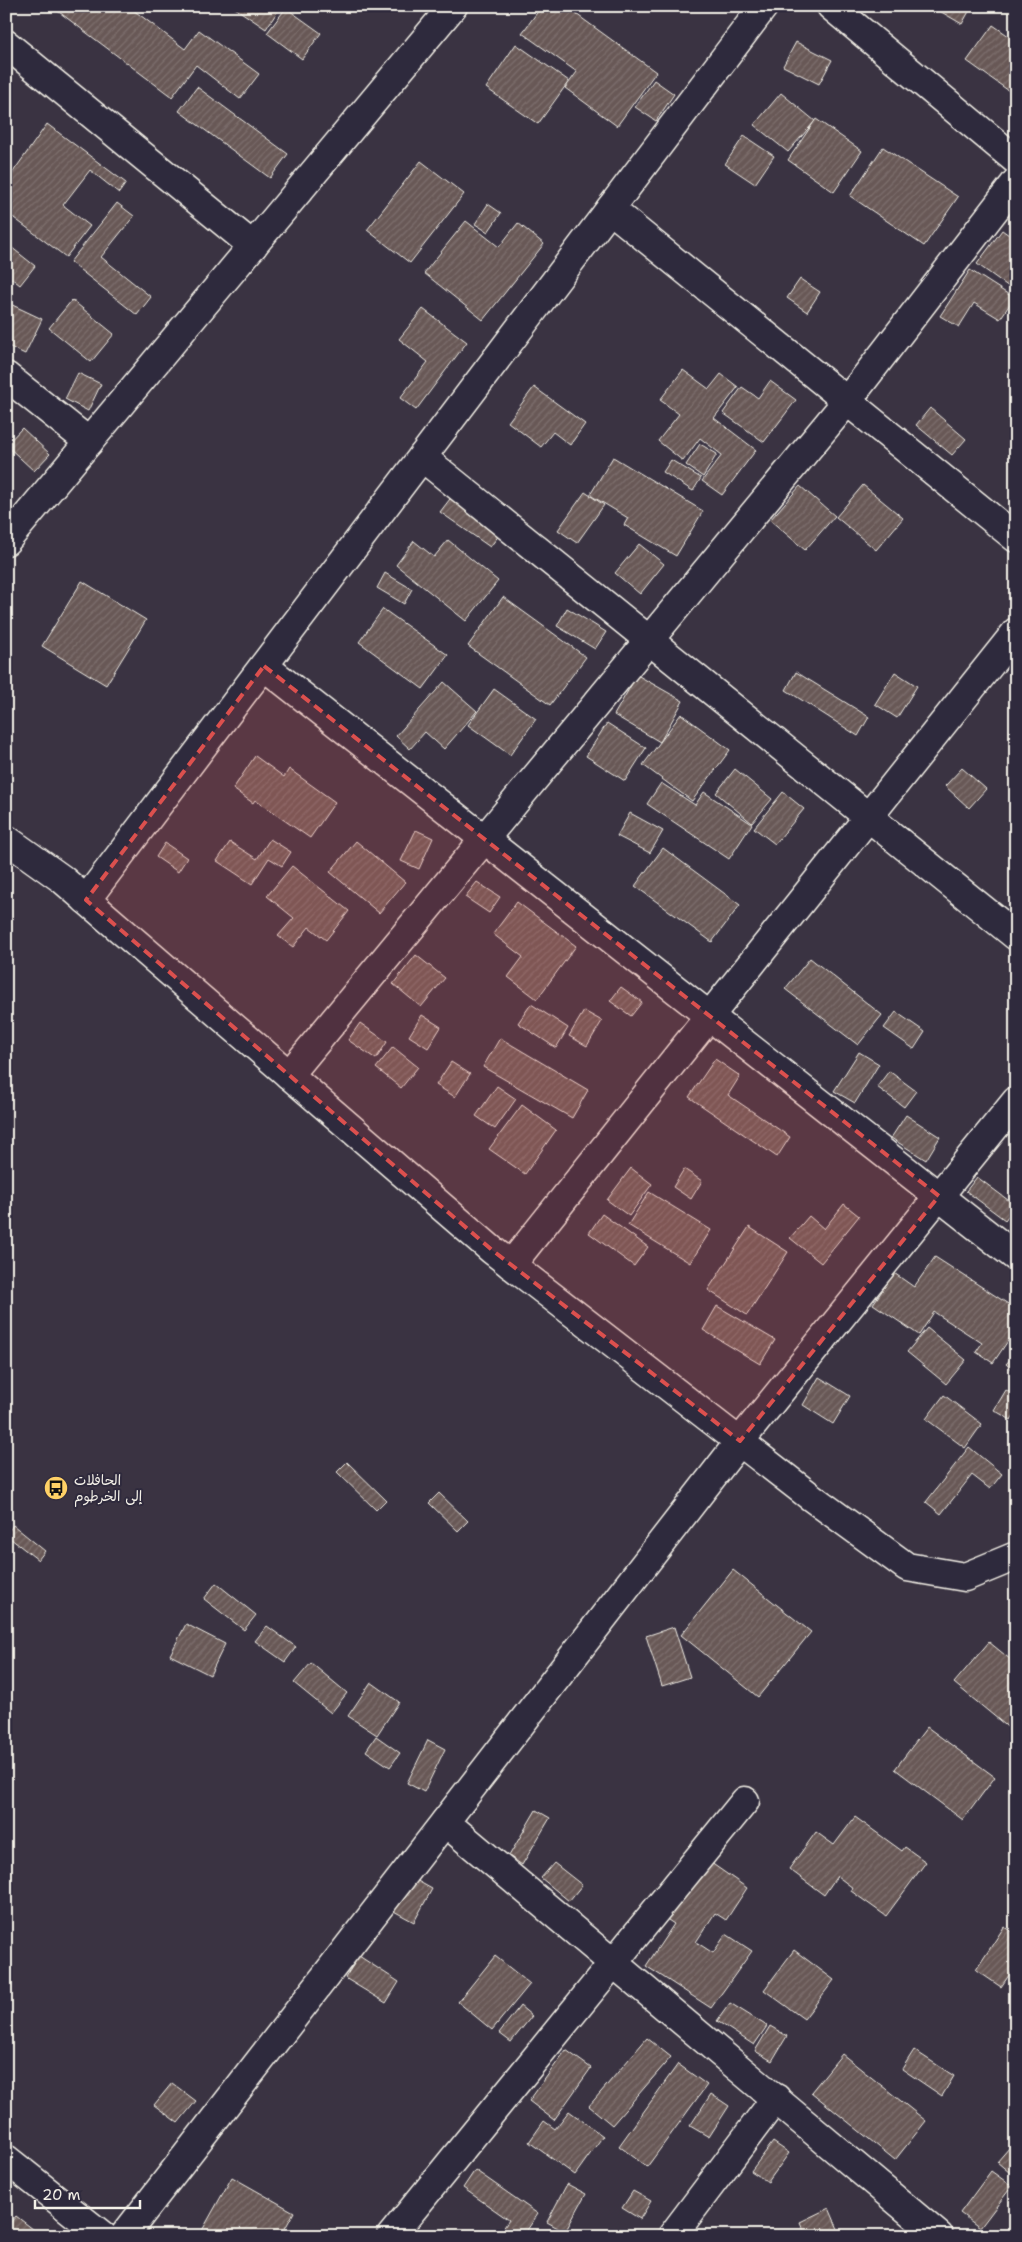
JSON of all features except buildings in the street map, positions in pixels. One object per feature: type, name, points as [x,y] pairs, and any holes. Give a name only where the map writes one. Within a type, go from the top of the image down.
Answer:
[{"type":"street","points":[[6,541],[453,6]]},
{"type":"street","points":[[86,900],[764,6]]},
{"type":"street","points":[[831,6],[1016,160]]},
{"type":"street","points":[[6,44],[253,246]]},
{"type":"street","points":[[288,1075],[847,401],[1016,182]]},
{"type":"street","points":[[610,208],[1016,538]]},
{"type":"street","points":[[6,376],[89,442]]},
{"type":"street","points":[[422,457],[1016,936]]},
{"type":"street","points":[[511,1265],[1016,632]]},
{"type":"street","points":[[264,666],[1016,1257]]},
{"type":"street","points":[[6,839],[86,900],[511,1265],[907,1568],[965,1578],[1016,1556]]},
{"type":"street","points":[[124,2236],[740,1442],[1016,1101]]},
{"type":"street","points":[[391,2236],[745,1800]]},
{"type":"street","points":[[445,1822],[939,2236]]},
{"type":"street","points":[[672,2236],[776,2098]]},
{"type":"street","points":[[6,2159],[103,2236]]},
{"type":"highlighted area","points":[[264,666],[939,1196],[740,1441],[492,1250],[86,900]]},
{"type":"place","name":"الحافلات إلى الخرطوم","points":[[56,1488]]}]
